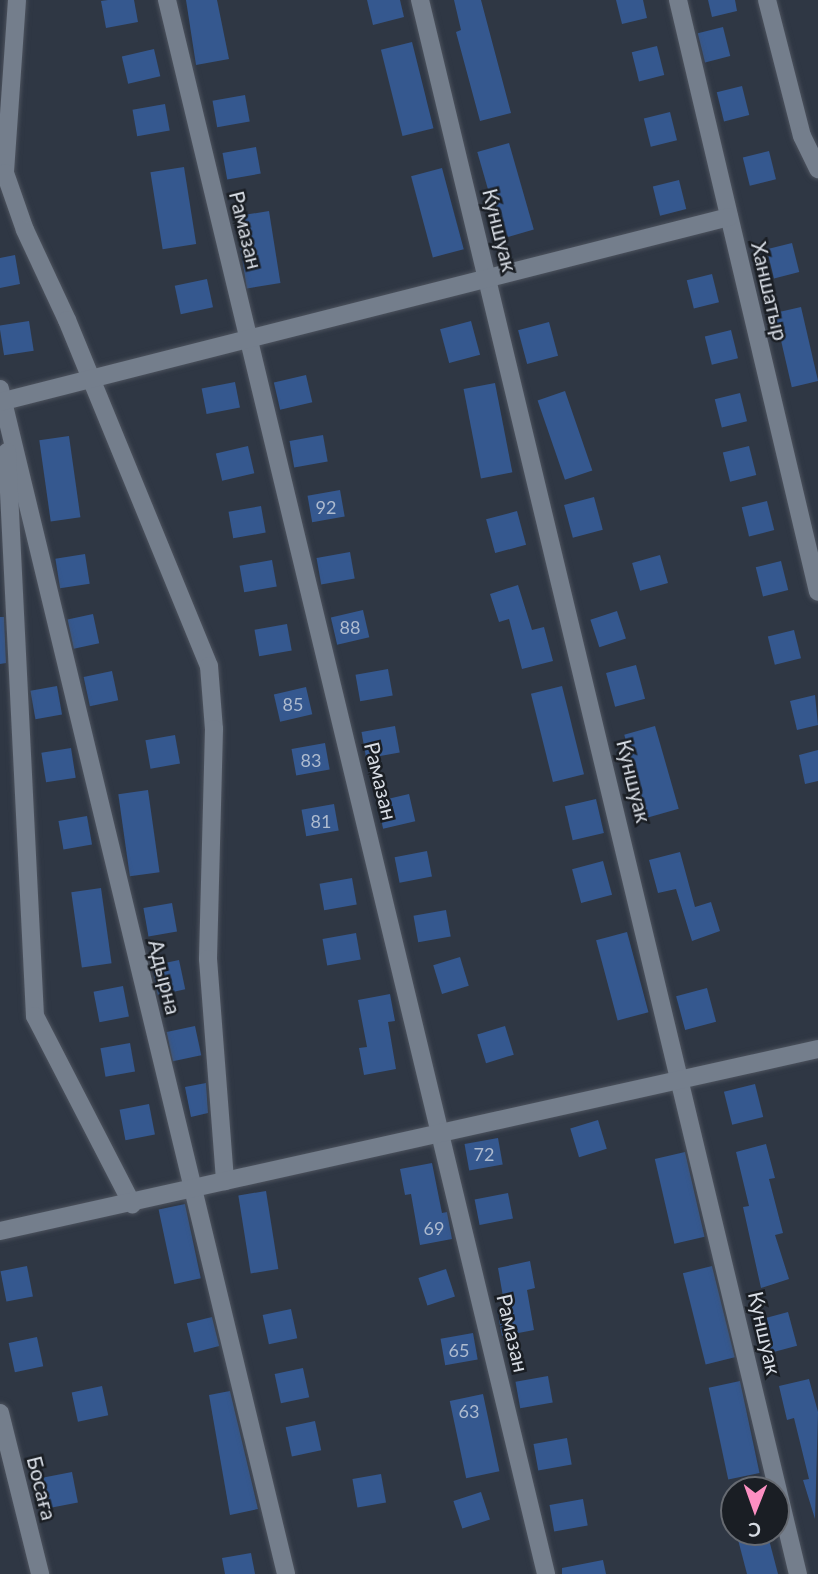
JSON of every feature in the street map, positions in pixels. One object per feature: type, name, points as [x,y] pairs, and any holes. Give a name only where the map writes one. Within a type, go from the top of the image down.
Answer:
[{"type":"street","points":[[17,0],[5,173],[25,230],[209,666],[214,729],[208,959],[225,1181]]},
{"type":"street","name":"Рамазан","points":[[167,0],[443,1135],[546,1574]]},
{"type":"street","name":"Куншуак","points":[[420,0],[683,1079],[798,1574]]},
{"type":"street","name":"Ханшатыр","points":[[678,0],[818,592]]},
{"type":"street","points":[[767,0],[802,136],[818,169]]},
{"type":"street","points":[[132,1204],[35,1016],[2,400],[729,217]]},
{"type":"street","name":"Адырна","points":[[2,400],[286,1574]]},
{"type":"street","points":[[0,1231],[443,1135],[818,1049]]},
{"type":"street","name":"Босаға","points":[[0,1413],[40,1574]]},
{"type":"building","points":[[134,0],[138,22],[106,28],[101,1]]},
{"type":"building","points":[[186,0],[217,0],[229,59],[196,65]]},
{"type":"building","points":[[367,0],[400,0],[404,17],[373,25]]},
{"type":"building","points":[[454,0],[481,0],[511,113],[480,121],[456,32],[461,30]]},
{"type":"building","points":[[616,0],[643,0],[647,18],[622,24]]},
{"type":"building","points":[[708,0],[735,0],[737,11],[712,17]]},
{"type":"building","points":[[723,27],[730,56],[705,62],[698,33]]},
{"type":"building","points":[[412,42],[434,128],[402,136],[381,50]]},
{"type":"building","points":[[657,46],[664,75],[639,81],[632,52]]},
{"type":"building","points":[[154,49],[160,76],[128,84],[122,56]]},
{"type":"building","points":[[742,86],[749,115],[724,121],[717,92]]},
{"type":"building","points":[[245,95],[250,122],[217,127],[213,101]]},
{"type":"building","points":[[165,104],[170,131],[137,136],[133,110]]},
{"type":"building","points":[[670,112],[677,140],[651,147],[644,119]]},
{"type":"building","points":[[509,143],[534,230],[502,239],[477,152]]},
{"type":"building","points":[[256,147],[261,174],[227,179],[223,153]]},
{"type":"building","points":[[769,151],[776,179],[750,186],[743,158]]},
{"type":"building","points":[[184,167],[196,244],[163,249],[150,172]]},
{"type":"building","points":[[442,168],[464,249],[433,257],[411,176]]},
{"type":"building","points":[[679,180],[686,209],[660,216],[653,187]]},
{"type":"building","points":[[269,211],[280,283],[247,288],[235,216]]},
{"type":"building","points":[[792,243],[799,272],[774,278],[767,249]]},
{"type":"building","points":[[15,255],[20,284],[0,288],[0,258]]},
{"type":"building","points":[[712,274],[719,302],[694,308],[687,280]]},
{"type":"building","points":[[207,279],[213,307],[181,314],[175,286]]},
{"type":"building","points":[[801,307],[818,381],[792,387],[775,313]]},
{"type":"building","points":[[29,321],[34,351],[4,355],[0,326]]},
{"type":"building","points":[[471,321],[480,355],[449,363],[440,329]]},
{"type":"building","points":[[549,322],[558,356],[527,364],[518,330]]},
{"type":"building","points":[[731,330],[738,358],[712,365],[705,337]]},
{"type":"building","points":[[306,375],[312,402],[280,410],[274,382]]},
{"type":"building","points":[[235,382],[240,408],[207,414],[202,388]]},
{"type":"building","points":[[495,383],[512,472],[481,478],[464,389]]},
{"type":"building","points":[[565,391],[592,470],[565,480],[538,400]]},
{"type":"building","points":[[740,393],[747,421],[722,427],[715,399]]},
{"type":"building","points":[[323,435],[328,462],[294,467],[290,441]]},
{"type":"building","points":[[69,436],[80,517],[51,521],[39,440]]},
{"type":"building","points":[[248,446],[254,473],[222,481],[216,453]]},
{"type":"building","points":[[749,446],[756,475],[730,482],[723,453]]},
{"type":"building","points":[[340,490],[345,517],[312,522],[308,496]]},
{"type":"building","points":[[594,497],[603,530],[573,538],[564,505]]},
{"type":"building","points":[[767,501],[774,530],[749,536],[742,507]]},
{"type":"building","points":[[261,506],[266,533],[233,538],[229,512]]},
{"type":"building","points":[[517,511],[526,545],[495,553],[486,519]]},
{"type":"building","points":[[350,552],[355,579],[321,584],[317,558]]},
{"type":"building","points":[[85,554],[90,584],[60,588],[55,559]]},
{"type":"building","points":[[660,555],[668,583],[640,591],[632,563]]},
{"type":"building","points":[[272,560],[277,587],[244,592],[240,566]]},
{"type":"building","points":[[781,561],[788,590],[763,596],[756,567]]},
{"type":"building","points":[[518,585],[532,630],[544,627],[553,661],[522,669],[509,619],[499,622],[490,594]]},
{"type":"building","points":[[363,610],[369,637],[337,645],[331,617]]},
{"type":"building","points":[[617,611],[626,639],[599,647],[590,620]]},
{"type":"building","points":[[93,614],[99,643],[74,649],[68,619]]},
{"type":"building","points":[[0,617],[4,617],[6,663],[0,664]]},
{"type":"building","points":[[287,624],[292,651],[259,656],[255,630]]},
{"type":"building","points":[[794,630],[801,658],[775,665],[768,637]]},
{"type":"building","points":[[636,665],[645,699],[615,707],[606,673]]},
{"type":"building","points":[[388,669],[393,696],[360,701],[356,675]]},
{"type":"building","points":[[112,671],[118,700],[90,706],[84,677]]},
{"type":"building","points":[[57,686],[62,715],[35,719],[30,691]]},
{"type":"building","points":[[562,686],[584,774],[553,782],[531,694]]},
{"type":"building","points":[[306,687],[312,714],[280,722],[274,694]]},
{"type":"building","points":[[815,695],[818,725],[797,730],[790,701]]},
{"type":"building","points":[[395,726],[400,753],[366,758],[362,732]]},
{"type":"building","points":[[655,726],[679,809],[648,817],[624,735]]},
{"type":"building","points":[[175,735],[180,764],[150,769],[145,740]]},
{"type":"building","points":[[325,743],[330,770],[296,775],[292,749]]},
{"type":"building","points":[[71,748],[76,778],[46,782],[41,753]]},
{"type":"building","points":[[818,750],[818,781],[805,784],[799,755]]},
{"type":"building","points":[[148,790],[160,872],[130,876],[118,794]]},
{"type":"building","points":[[409,794],[415,821],[383,829],[377,801]]},
{"type":"building","points":[[596,799],[604,833],[573,840],[565,806]]},
{"type":"building","points":[[334,804],[339,831],[306,836],[302,810]]},
{"type":"building","points":[[87,816],[92,845],[63,850],[58,821]]},
{"type":"building","points":[[427,851],[432,877],[400,883],[395,857]]},
{"type":"building","points":[[680,852],[695,907],[711,902],[720,931],[692,941],[676,889],[658,893],[649,860]]},
{"type":"building","points":[[603,861],[612,895],[581,903],[572,869]]},
{"type":"building","points":[[352,878],[357,905],[324,910],[320,884]]},
{"type":"building","points":[[101,888],[112,963],[82,967],[71,892]]},
{"type":"building","points":[[172,903],[177,932],[148,937],[143,908]]},
{"type":"building","points":[[446,910],[451,937],[418,942],[414,916]]},
{"type":"building","points":[[627,932],[648,1012],[618,1020],[596,940]]},
{"type":"building","points":[[356,933],[361,960],[327,965],[323,939]]},
{"type":"building","points":[[460,957],[469,986],[442,994],[433,965]]},
{"type":"building","points":[[179,960],[185,989],[158,995],[152,966]]},
{"type":"building","points":[[123,986],[129,1016],[99,1022],[94,992]]},
{"type":"building","points":[[707,988],[716,1022],[685,1030],[676,996]]},
{"type":"building","points":[[390,994],[395,1021],[388,1022],[396,1069],[364,1075],[359,1048],[367,1047],[358,1000]]},
{"type":"building","points":[[195,1026],[201,1055],[173,1061],[167,1032]]},
{"type":"building","points":[[505,1026],[514,1055],[486,1063],[477,1034]]},
{"type":"building","points":[[130,1043],[135,1072],[105,1077],[100,1048]]},
{"type":"building","points":[[206,1083],[208,1113],[191,1117],[185,1087]]},
{"type":"building","points":[[755,1084],[763,1117],[732,1125],[724,1092]]},
{"type":"building","points":[[149,1104],[155,1134],[125,1140],[120,1110]]},
{"type":"building","points":[[598,1120],[607,1149],[579,1157],[570,1128]]},
{"type":"building","points":[[498,1138],[503,1165],[469,1170],[465,1144]]},
{"type":"building","points":[[766,1144],[775,1178],[769,1179],[783,1233],[775,1235],[789,1279],[761,1288],[743,1207],[749,1206],[736,1152]]},
{"type":"building","points":[[685,1152],[705,1237],[674,1244],[655,1159]]},
{"type":"building","points":[[432,1163],[442,1213],[447,1212],[452,1239],[420,1245],[411,1194],[405,1195],[400,1169]]},
{"type":"building","points":[[266,1191],[278,1269],[251,1273],[238,1195]]},
{"type":"building","points":[[508,1193],[513,1219],[480,1225],[475,1199]]},
{"type":"building","points":[[185,1204],[201,1278],[174,1284],[159,1210]]},
{"type":"building","points":[[530,1261],[535,1288],[527,1290],[534,1330],[502,1336],[497,1309],[505,1308],[498,1268]]},
{"type":"building","points":[[27,1266],[33,1296],[6,1302],[0,1271]]},
{"type":"building","points":[[712,1266],[735,1357],[706,1364],[683,1273]]},
{"type":"building","points":[[446,1269],[455,1297],[427,1306],[418,1278]]},
{"type":"building","points":[[291,1309],[297,1338],[269,1344],[263,1315]]},
{"type":"building","points":[[788,1312],[797,1346],[766,1354],[757,1320]]},
{"type":"building","points":[[212,1317],[219,1346],[194,1352],[187,1323]]},
{"type":"building","points":[[473,1333],[478,1360],[445,1365],[441,1339]]},
{"type":"building","points":[[37,1337],[43,1366],[15,1372],[9,1343]]},
{"type":"building","points":[[303,1368],[309,1397],[281,1403],[275,1374]]},
{"type":"building","points":[[548,1376],[553,1403],[520,1408],[516,1382]]},
{"type":"building","points":[[809,1379],[818,1412],[815,1519],[803,1480],[809,1479],[794,1418],[787,1420],[779,1386]]},
{"type":"building","points":[[740,1381],[760,1473],[727,1476],[709,1388]]},
{"type":"building","points":[[102,1386],[108,1415],[78,1422],[72,1392]]},
{"type":"building","points":[[230,1391],[258,1509],[230,1515],[209,1395]]},
{"type":"building","points":[[483,1394],[499,1471],[466,1478],[450,1401]]},
{"type":"building","points":[[315,1421],[321,1450],[292,1457],[286,1427]]},
{"type":"building","points":[[567,1438],[572,1465],[538,1470],[534,1444]]},
{"type":"building","points":[[72,1472],[78,1502],[49,1508],[44,1478]]},
{"type":"building","points":[[381,1474],[386,1503],[357,1508],[352,1479]]},
{"type":"building","points":[[481,1492],[490,1520],[462,1529],[453,1501]]},
{"type":"building","points":[[583,1499],[588,1526],[554,1531],[550,1505]]},
{"type":"building","points":[[740,1546],[771,1546],[778,1574],[747,1574]]},
{"type":"building","points":[[251,1553],[255,1574],[225,1574],[222,1558]]},
{"type":"building","points":[[603,1560],[606,1574],[562,1574],[562,1568]]}]
